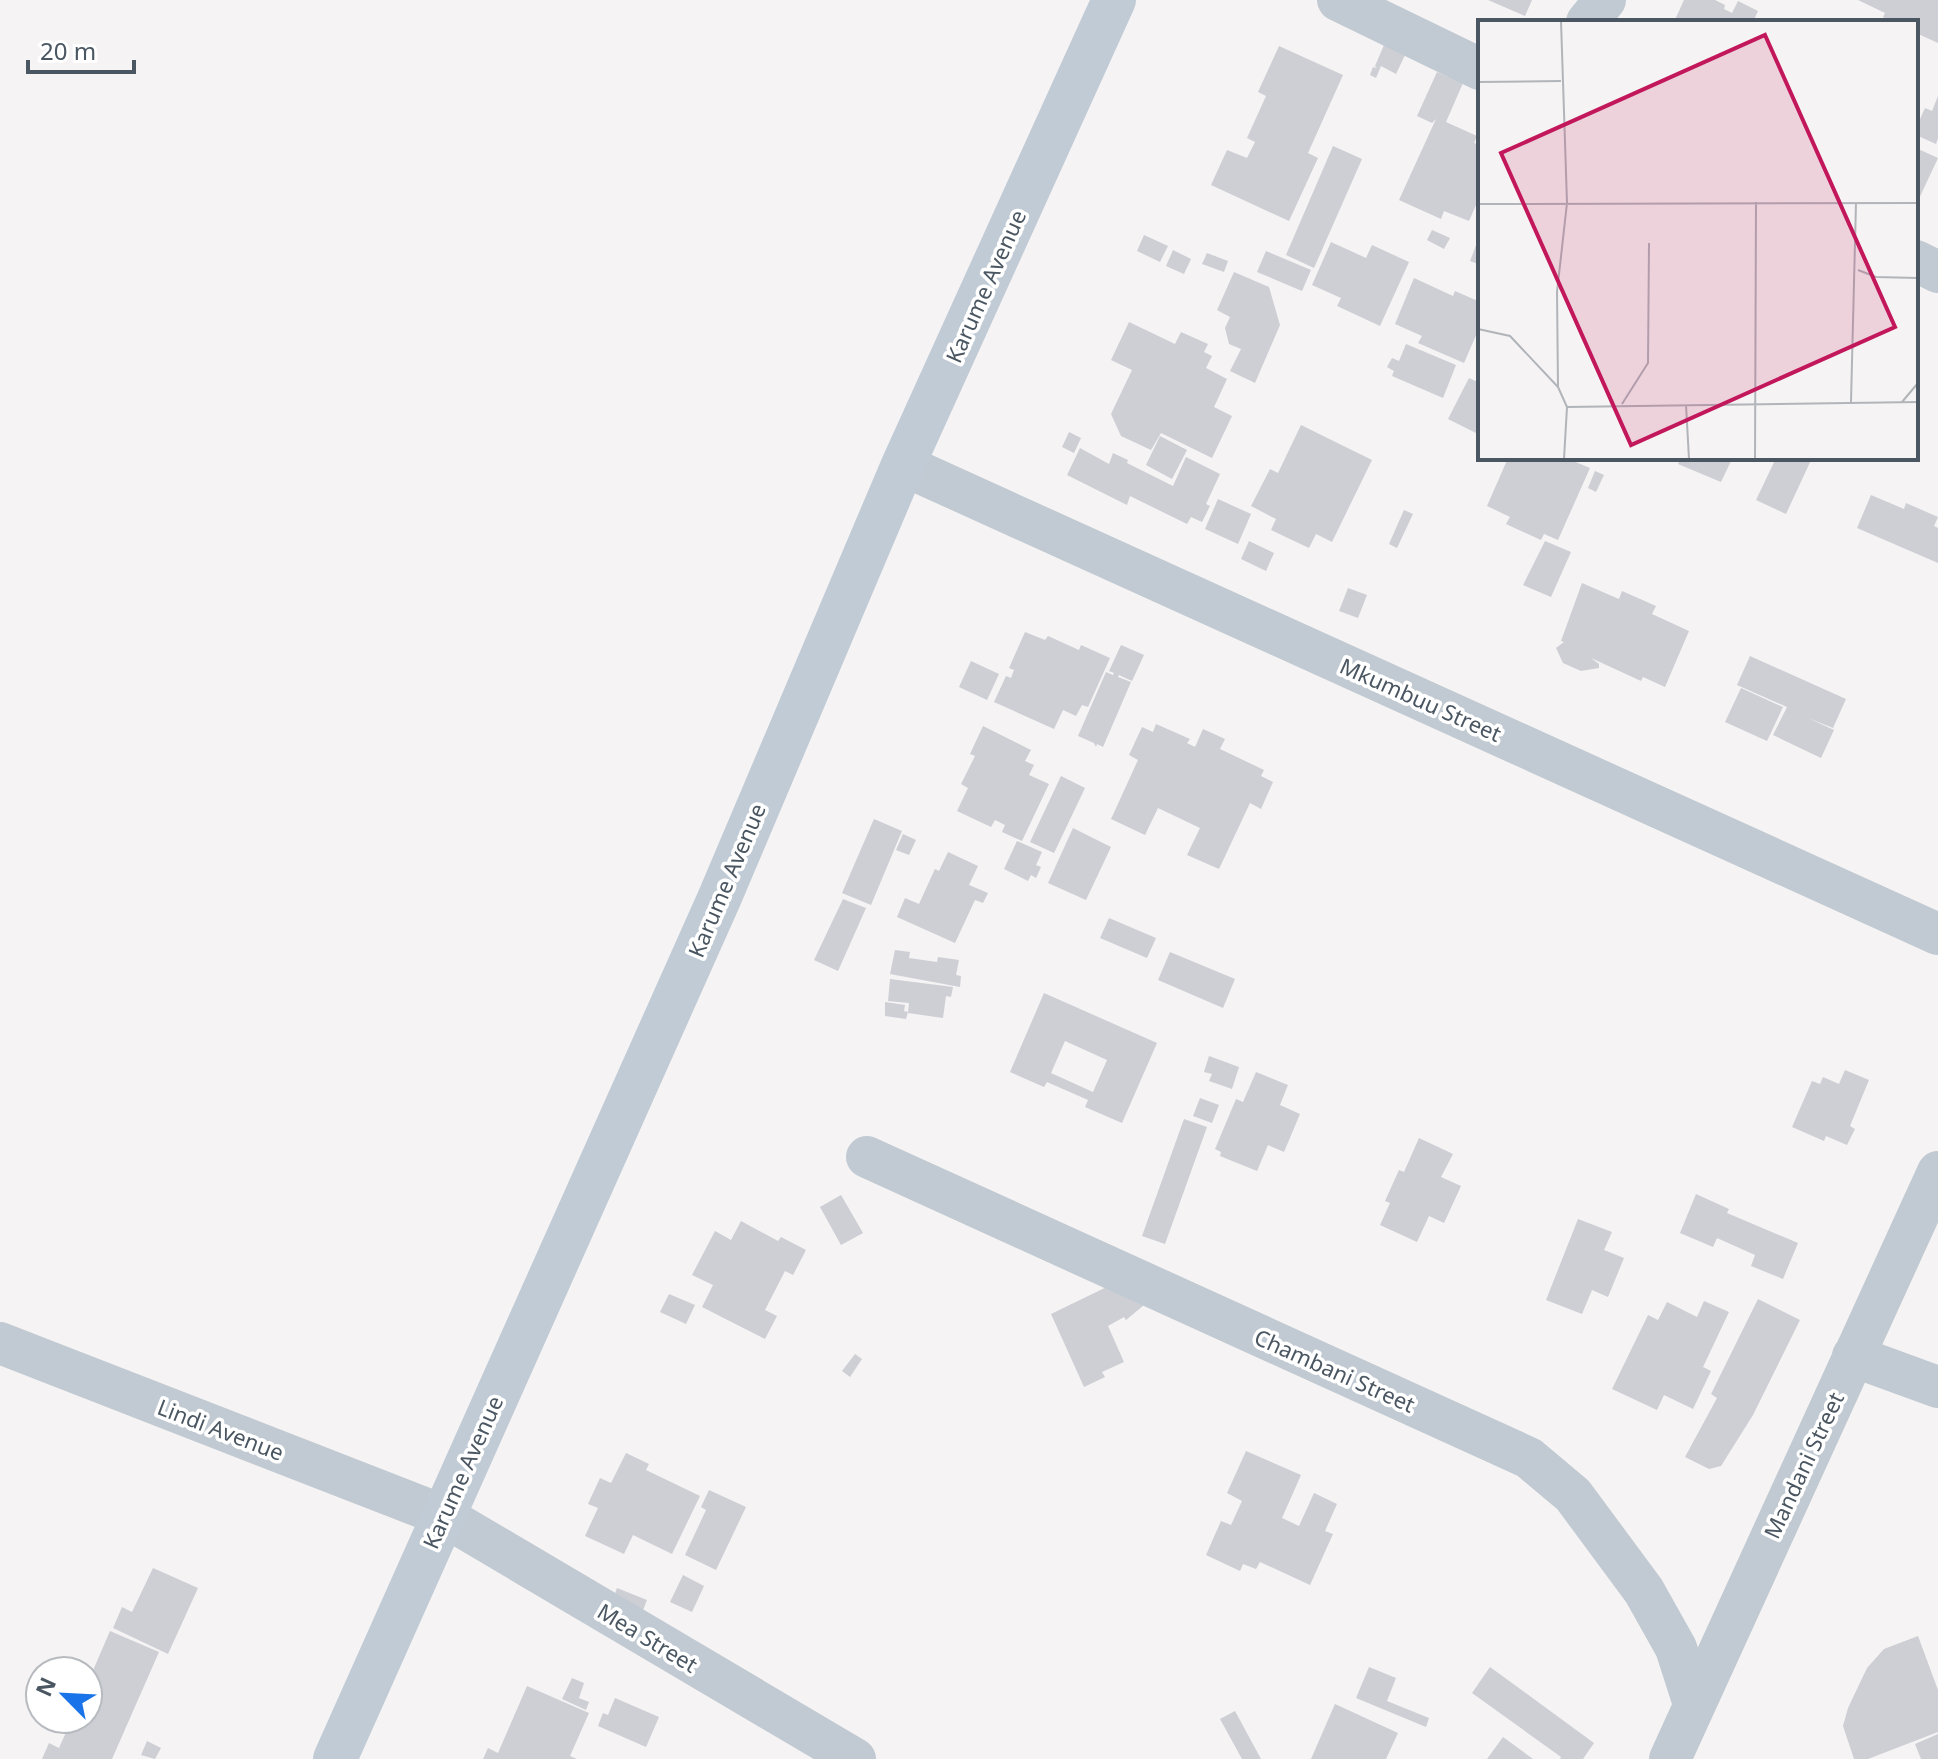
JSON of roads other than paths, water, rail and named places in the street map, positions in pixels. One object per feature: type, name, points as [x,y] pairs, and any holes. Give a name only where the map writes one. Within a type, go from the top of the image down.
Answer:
[{"type":"main road","name":"Karume Avenue","points":[[335,1759],[719,899],[903,465],[1114,0]]},
{"type":"street","points":[[1338,0],[1478,68]]},
{"type":"street","points":[[1589,20],[1605,0]]},
{"type":"street","points":[[1918,262],[1938,272]]},
{"type":"street","name":"Mkumbuu Street","points":[[903,465],[1938,934]]},
{"type":"street","name":"Chambani Street","points":[[867,1157],[1529,1458],[1573,1495],[1644,1591],[1676,1648],[1694,1704]]},
{"type":"street","name":"Mandani Street","points":[[1670,1759],[1938,1172]]},
{"type":"street","name":"Lindi Avenue","points":[[0,1343],[442,1515]]},
{"type":"street","points":[[1853,1356],[1938,1387]]},
{"type":"street","name":"Mea Street","points":[[442,1515],[855,1759]]}]
